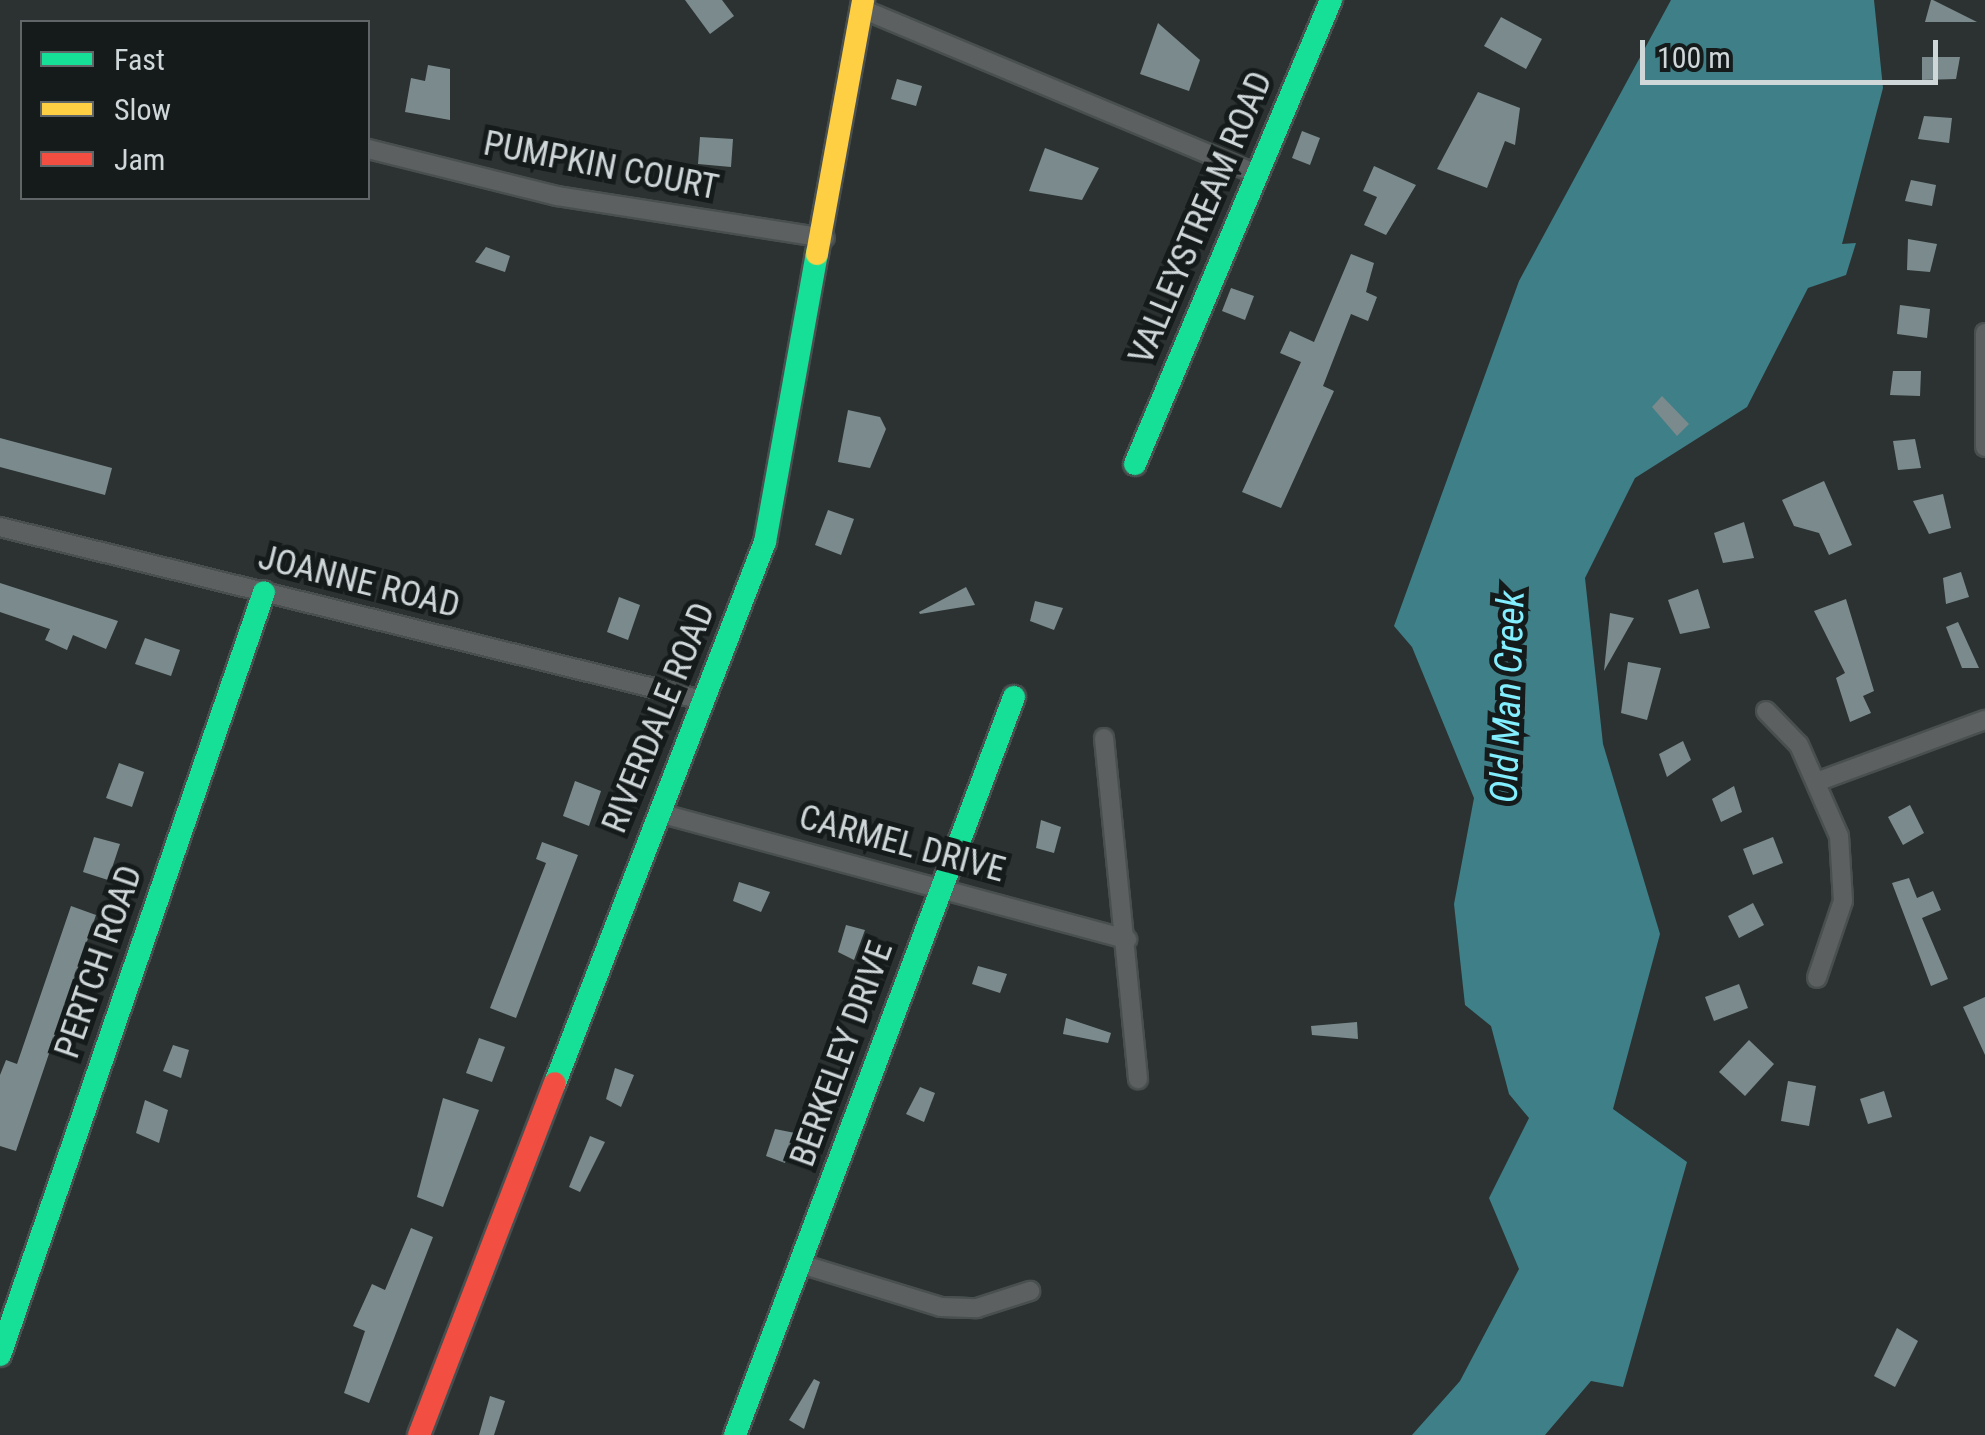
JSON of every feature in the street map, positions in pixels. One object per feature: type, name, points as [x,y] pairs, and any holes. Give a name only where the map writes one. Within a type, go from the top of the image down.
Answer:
[{"type":"street","name":"VALLEYSTREAM ROAD","points":[[1135,464],[1331,0]]},
{"type":"street","points":[[862,4],[1256,174]]},
{"type":"street","name":"RIVERDALE ROAD","points":[[419,1435],[771,520],[825,238],[862,4]]},
{"type":"street","name":"PUMPKIN COURT","points":[[370,150],[552,195],[825,238]]},
{"type":"street","points":[[1985,334],[1985,447]]},
{"type":"street","name":"JOANNE ROAD","points":[[0,526],[702,700]]},
{"type":"street","name":"PERTCH ROAD","points":[[0,1356],[264,592]]},
{"type":"street","name":"BERKELEY DRIVE","points":[[735,1435],[1014,697]]},
{"type":"street","points":[[1766,711],[1819,781],[1839,836],[1842,901],[1817,978]]},
{"type":"street","points":[[1819,781],[1985,720]]},
{"type":"street","points":[[1104,738],[1127,938],[1138,1079]]},
{"type":"street","name":"CARMEL DRIVE","points":[[659,814],[1127,938]]},
{"type":"street","points":[[801,1264],[941,1307],[977,1308],[1030,1292]]},
{"type":"water","name":"Old Man Creek","points":[[1671,0],[1874,0],[1883,88],[1842,244],[1856,243],[1846,275],[1808,288],[1747,407],[1635,478],[1585,578],[1603,744],[1660,934],[1613,1109],[1687,1162],[1623,1387],[1591,1381],[1545,1435],[1412,1435],[1460,1381],[1519,1269],[1489,1198],[1529,1118],[1509,1094],[1491,1026],[1465,1005],[1454,904],[1474,798],[1412,647],[1394,626],[1519,281]]},
{"type":"building","points":[[685,0],[722,0],[734,16],[710,34]]},
{"type":"building","points":[[1933,0],[1977,22],[1925,22]]},
{"type":"building","points":[[1501,17],[1542,39],[1526,69],[1484,46]]},
{"type":"building","points":[[1158,23],[1200,60],[1189,91],[1140,74]]},
{"type":"building","points":[[1922,57],[1960,57],[1956,79],[1922,80]]},
{"type":"building","points":[[428,65],[450,69],[450,120],[405,112],[411,78],[425,81]]},
{"type":"building","points":[[897,79],[922,86],[916,106],[891,99]]},
{"type":"building","points":[[1478,92],[1520,108],[1515,145],[1505,141],[1487,188],[1437,169]]},
{"type":"building","points":[[1924,116],[1952,118],[1949,143],[1918,139]]},
{"type":"building","points":[[1302,131],[1320,138],[1310,165],[1292,158]]},
{"type":"building","points":[[700,137],[733,139],[731,167],[698,164]]},
{"type":"building","points":[[1045,148],[1099,168],[1082,200],[1029,191]]},
{"type":"building","points":[[1374,166],[1416,185],[1386,235],[1364,225],[1377,197],[1363,191]]},
{"type":"building","points":[[1911,180],[1936,185],[1932,206],[1905,201]]},
{"type":"building","points":[[1908,239],[1937,244],[1930,272],[1907,270]]},
{"type":"building","points":[[486,247],[510,256],[505,272],[475,262]]},
{"type":"building","points":[[1351,254],[1374,263],[1366,292],[1377,297],[1368,321],[1351,314],[1323,386],[1334,391],[1281,508],[1242,492],[1301,362],[1280,353],[1290,331],[1314,342]]},
{"type":"building","points":[[1231,288],[1254,296],[1245,320],[1222,311]]},
{"type":"building","points":[[1900,305],[1930,309],[1927,338],[1897,334]]},
{"type":"building","points":[[1893,371],[1921,371],[1920,396],[1890,395]]},
{"type":"building","points":[[1662,396],[1689,424],[1677,436],[1652,407]]},
{"type":"building","points":[[848,410],[880,417],[886,429],[870,468],[838,462]]},
{"type":"building","points":[[0,438],[112,468],[105,495],[0,467]]},
{"type":"building","points":[[1915,439],[1921,468],[1898,470],[1893,441]]},
{"type":"building","points":[[1824,481],[1852,545],[1829,555],[1819,533],[1794,526],[1782,500]]},
{"type":"building","points":[[1943,494],[1951,528],[1929,534],[1913,501]]},
{"type":"building","points":[[828,510],[854,519],[841,555],[815,545]]},
{"type":"building","points":[[1744,522],[1754,558],[1723,563],[1714,533]]},
{"type":"building","points":[[1961,572],[1969,597],[1946,604],[1943,578]]},
{"type":"building","points":[[0,583],[118,621],[106,649],[73,635],[67,650],[45,640],[50,629],[0,612]]},
{"type":"building","points":[[966,587],[975,605],[920,614],[919,612]]},
{"type":"building","points":[[1698,589],[1710,628],[1680,634],[1668,600]]},
{"type":"building","points":[[619,597],[640,605],[628,640],[607,632]]},
{"type":"building","points":[[1846,599],[1874,691],[1863,696],[1871,713],[1850,722],[1836,678],[1845,673],[1814,611]]},
{"type":"building","points":[[1035,601],[1063,608],[1054,630],[1030,621]]},
{"type":"building","points":[[1610,613],[1634,618],[1604,671]]},
{"type":"building","points":[[1958,622],[1979,668],[1962,668],[1946,627]]},
{"type":"building","points":[[145,638],[180,650],[171,676],[135,664]]},
{"type":"building","points":[[1628,662],[1661,668],[1647,720],[1621,713]]},
{"type":"building","points":[[1683,741],[1691,760],[1667,777],[1659,754]]},
{"type":"building","points":[[119,763],[144,772],[132,807],[106,798]]},
{"type":"building","points":[[575,781],[601,791],[589,826],[563,816]]},
{"type":"building","points":[[1734,786],[1742,812],[1721,822],[1712,799]]},
{"type":"building","points":[[1910,805],[1924,833],[1903,845],[1888,817]]},
{"type":"building","points":[[1041,820],[1061,827],[1054,853],[1036,848]]},
{"type":"building","points":[[94,837],[120,844],[108,880],[83,872]]},
{"type":"building","points":[[1773,837],[1783,863],[1753,875],[1743,849]]},
{"type":"building","points":[[542,842],[578,855],[516,1018],[490,1008],[546,863],[536,859]]},
{"type":"building","points":[[1909,878],[1917,898],[1933,891],[1941,910],[1922,918],[1948,979],[1931,986],[1892,883]]},
{"type":"building","points":[[739,882],[770,892],[761,912],[733,901]]},
{"type":"building","points":[[1753,903],[1764,925],[1739,938],[1728,916]]},
{"type":"building","points":[[71,906],[96,915],[16,1151],[0,1146],[0,1075],[6,1060],[17,1064]]},
{"type":"building","points":[[846,925],[865,930],[854,960],[838,952]]},
{"type":"building","points":[[978,966],[1007,974],[1000,993],[972,984]]},
{"type":"building","points":[[1739,984],[1748,1008],[1714,1021],[1705,997]]},
{"type":"building","points":[[1985,997],[1985,1055],[1963,1007]]},
{"type":"building","points":[[1066,1018],[1111,1033],[1108,1043],[1063,1034]]},
{"type":"building","points":[[1357,1022],[1358,1039],[1312,1035],[1311,1026]]},
{"type":"building","points":[[479,1038],[505,1047],[492,1082],[466,1073]]},
{"type":"building","points":[[1749,1040],[1774,1064],[1745,1096],[1719,1072]]},
{"type":"building","points":[[173,1045],[189,1050],[181,1078],[163,1071]]},
{"type":"building","points":[[615,1068],[634,1075],[621,1107],[606,1099]]},
{"type":"building","points":[[1788,1081],[1816,1086],[1809,1126],[1781,1121]]},
{"type":"building","points":[[920,1087],[935,1093],[924,1122],[906,1114]]},
{"type":"building","points":[[1884,1091],[1892,1117],[1868,1124],[1860,1099]]},
{"type":"building","points":[[443,1098],[479,1110],[443,1207],[417,1197]]},
{"type":"building","points":[[145,1100],[168,1110],[159,1143],[136,1133]]},
{"type":"building","points":[[775,1129],[795,1133],[785,1163],[766,1156]]},
{"type":"building","points":[[590,1136],[605,1142],[580,1192],[569,1187]]},
{"type":"building","points":[[411,1228],[433,1237],[369,1403],[344,1393],[365,1331],[353,1326],[372,1284],[385,1290]]},
{"type":"building","points":[[1897,1328],[1918,1341],[1895,1387],[1874,1376]]},
{"type":"building","points":[[814,1379],[820,1382],[804,1429],[789,1420]]},
{"type":"building","points":[[490,1396],[505,1401],[494,1435],[479,1435]]},
{"type":"traffic: fast","points":[[1135,464],[1331,0]]},
{"type":"traffic: fast","points":[[555,1083],[765,542],[817,254]]},
{"type":"traffic: fast","points":[[0,1355],[264,592]]},
{"type":"traffic: fast","points":[[735,1435],[1014,697]]},
{"type":"traffic: slow","points":[[817,254],[863,0]]},
{"type":"traffic: jam","points":[[419,1435],[555,1083]]}]
